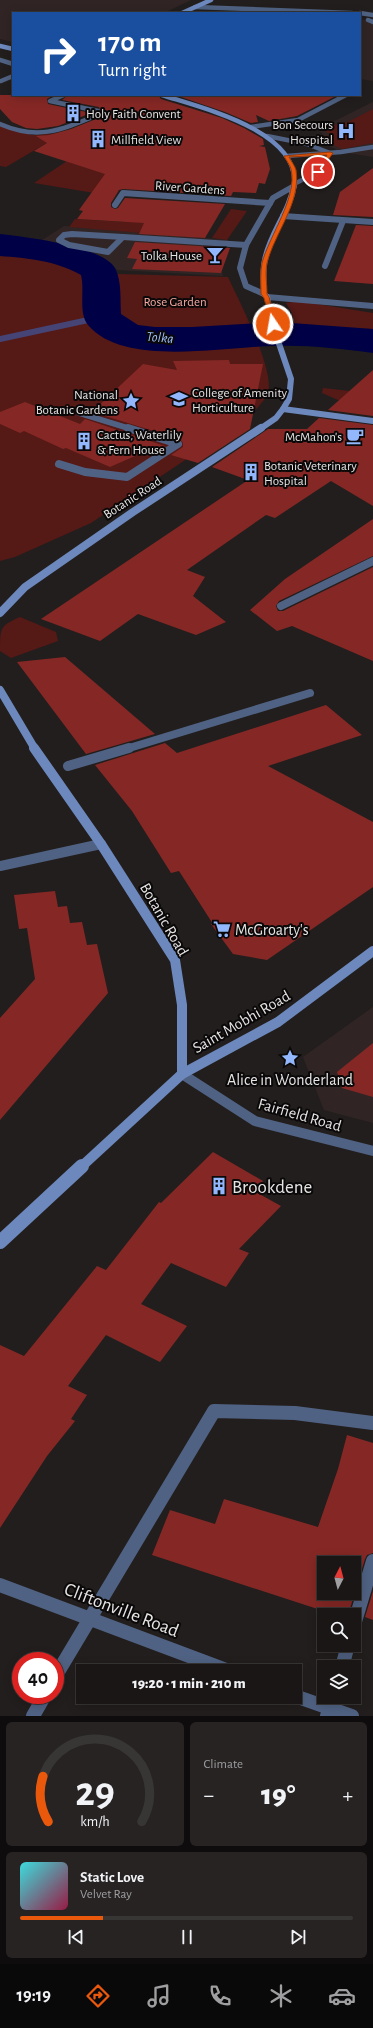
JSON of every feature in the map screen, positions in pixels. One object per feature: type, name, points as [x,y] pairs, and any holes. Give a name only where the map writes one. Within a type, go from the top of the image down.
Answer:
[{"type":"street","points":[[184,12],[211,0]]},
{"type":"street","points":[[195,7],[326,12]]},
{"type":"street","points":[[361,13],[373,13]]},
{"type":"street","points":[[368,20],[373,22]]},
{"type":"street","points":[[0,47],[12,49]]},
{"type":"street","points":[[0,60],[12,64]]},
{"type":"street","points":[[1,81],[12,76]]},
{"type":"street","points":[[0,124],[13,130],[45,134],[57,132],[95,116],[98,111],[50,100],[61,96]]},
{"type":"street","points":[[165,96],[235,120],[267,136],[307,144],[330,153]]},
{"type":"street","points":[[251,128],[298,120],[344,96]]},
{"type":"street","points":[[267,136],[286,156],[294,169],[294,185],[291,200],[266,254],[264,265],[265,296],[273,326],[284,354],[291,379],[289,400],[283,409],[373,421]]},
{"type":"street","points":[[286,156],[330,153],[373,147]]},
{"type":"street","points":[[330,153],[318,172],[273,198],[246,245],[240,268],[246,286],[265,296],[373,306]]},
{"type":"street","name":"River Gardens","points":[[116,205],[123,193],[270,203]]},
{"type":"street","points":[[283,216],[373,222]]},
{"type":"street","points":[[325,266],[343,221]]},
{"type":"street","points":[[123,237],[108,252],[69,245],[59,240],[64,235],[72,234],[123,237],[246,245]]},
{"type":"street","name":"Botanic Road","points":[[0,613],[25,587],[133,512],[239,444],[276,418],[283,409]]},
{"type":"street","points":[[59,464],[85,472],[127,477],[178,444],[79,413]]},
{"type":"street","points":[[281,606],[373,561]]},
{"type":"street","name":"Botanic Road","points":[[0,690],[26,736],[101,844],[175,960],[182,1005],[182,1074]]},
{"type":"street","points":[[68,766],[310,693]]},
{"type":"street","points":[[0,866],[101,844]]},
{"type":"street","name":"Saint Mobhi Road","points":[[182,1074],[278,1022],[373,951]]},
{"type":"street","points":[[0,1242],[182,1074]]},
{"type":"street","name":"Fairfield Road","points":[[182,1074],[255,1121],[373,1151]]},
{"type":"street","points":[[64,1662],[214,1411],[295,1412],[373,1423]]},
{"type":"street","points":[[359,1608],[373,1561]]},
{"type":"street","name":"Cliftonville Road","points":[[0,1585],[211,1664]]},
{"type":"street","points":[[302,1698],[352,1716]]},
{"type":"street","points":[[33,1716],[40,1704]]},
{"type":"shaded area","points":[[0,0],[191,0],[166,12],[12,12],[12,42],[0,39]]},
{"type":"shaded area","name":"Bon Secours Hospital","points":[[361,19],[373,21],[373,81],[361,79]]},
{"type":"shaded area","name":"Bon Secours Hospital","points":[[373,102],[373,157],[341,152],[310,136],[323,134],[313,127],[337,120]]},
{"type":"shaded area","points":[[64,226],[228,240],[220,266],[223,276],[118,270],[89,257],[36,244]]},
{"type":"shaded area","points":[[373,1007],[373,1123],[324,1110],[303,1057]]},
{"type":"green space","name":"Bon Secours Hospital","points":[[373,109],[373,143],[342,149],[317,137],[332,135],[320,128],[348,122]]},
{"type":"green space","points":[[0,126],[32,135],[64,133],[6,167],[0,166]]},
{"type":"green space","points":[[67,161],[131,171],[100,194],[34,183]]},
{"type":"green space","points":[[140,204],[166,235],[69,227],[75,219],[126,222]]},
{"type":"green space","points":[[231,209],[247,211],[227,240],[212,238]]},
{"type":"green space","name":"National Botanic Gardens","points":[[0,250],[59,258],[95,278],[119,274],[228,277],[248,319],[262,355],[267,371],[269,385],[265,399],[256,410],[242,422],[91,523],[15,557],[0,561]]},
{"type":"green space","points":[[298,301],[373,313],[373,329],[295,326],[292,313],[286,303]]},
{"type":"green space","points":[[323,388],[350,391],[373,406],[338,400],[322,393]]},
{"type":"green space","points":[[20,617],[56,632],[58,641],[11,658],[0,651],[1,632],[5,625]]},
{"type":"building","name":"Holy Faith Convent","points":[[0,95],[52,96],[47,99],[48,104],[91,113],[58,126],[37,129],[26,128],[12,122],[0,109]]},
{"type":"building","points":[[67,96],[159,96],[161,99],[222,118],[263,139],[264,145],[259,146],[265,147],[270,169],[265,184],[259,183],[256,193],[233,192],[231,196],[123,189],[119,190],[111,203],[111,207],[115,209],[118,208],[125,198],[225,204],[205,238],[139,234],[144,223],[77,219],[83,211],[79,210],[105,174],[34,151],[47,143],[36,136],[49,135],[71,129],[96,119],[101,113],[99,107],[62,100]]},
{"type":"building","points":[[178,96],[336,96],[297,116],[269,121],[256,115],[258,122],[251,123],[225,112]]},
{"type":"building","points":[[373,168],[373,217],[333,215],[340,192]]},
{"type":"building","points":[[356,225],[373,226],[373,284],[334,281]]},
{"type":"building","points":[[135,242],[230,248],[221,273],[132,269],[137,259],[127,258]]},
{"type":"building","name":"College of Amenity Horticulture","points":[[229,360],[230,364],[263,364],[250,429],[198,463],[171,455],[183,447],[183,443],[180,439],[92,412],[143,364],[177,370],[173,361]]},
{"type":"building","points":[[373,370],[373,416],[328,410]]},
{"type":"building","name":"Cactus, Waterlily & Fern House","points":[[25,402],[80,424],[85,419],[165,446],[158,451],[151,449],[110,467],[66,448],[63,449],[24,431],[20,433],[0,424],[0,412]]},
{"type":"building","points":[[319,418],[373,425],[373,506],[331,481],[275,518],[266,515],[187,570],[205,577],[193,596],[226,622],[196,635],[138,614],[100,641],[41,619],[248,480],[212,467],[268,429],[307,429]]},
{"type":"building","points":[[373,519],[373,556],[279,601],[276,606],[278,611],[283,611],[373,567],[373,661],[292,626],[277,631],[250,610],[285,579]]},
{"type":"building","points":[[65,657],[155,734],[86,754],[17,662]]},
{"type":"building","points":[[326,705],[362,735],[268,766],[373,822],[373,887],[267,960],[233,954],[211,924],[213,924],[179,871],[171,873],[132,811],[95,765],[165,743],[177,753]]},
{"type":"building","points":[[55,891],[58,907],[67,906],[70,923],[82,922],[87,945],[97,944],[108,993],[0,1120],[0,1018],[35,979],[27,928],[19,929],[14,895]]},
{"type":"building","points":[[373,1043],[373,1097],[342,1088],[337,1072]]},
{"type":"building","points":[[213,1152],[263,1181],[254,1191],[281,1206],[239,1249],[249,1253],[226,1287],[171,1263],[141,1304],[187,1326],[160,1362],[106,1335],[68,1386],[87,1395],[71,1419],[75,1421],[47,1456],[0,1528],[0,1345],[24,1356],[97,1266],[106,1270],[159,1202],[161,1203]]},
{"type":"building","points":[[347,1435],[373,1443],[373,1553],[367,1555],[361,1572],[361,1556],[317,1556],[317,1600],[353,1600],[350,1608],[317,1609],[152,1555],[170,1510],[215,1524],[224,1499],[318,1527],[338,1469]]},
{"type":"building","points":[[373,1591],[373,1620],[365,1617]]},
{"type":"waterway","name":"Tolka","points":[[0,245],[22,247],[79,259],[98,270],[101,282],[102,317],[124,333],[138,337],[173,340],[264,334],[291,334],[373,341]]},
{"type":"waterway","points":[[0,339],[102,317]]},
{"type":"place","name":"Holy Faith Convent","points":[[73,113]]},
{"type":"place","name":"Bon Secours Hospital","points":[[346,131]]},
{"type":"place","name":"Millfield View","points":[[98,139]]},
{"type":"place","name":"Tolka House","points":[[215,255]]},
{"type":"place","name":"College of Amenity Horticulture","points":[[179,399]]},
{"type":"place","name":"National Botanic Gardens","points":[[131,401]]},
{"type":"place","name":"McMahon's","points":[[355,436]]},
{"type":"place","name":"Cactus, Waterlily & Fern House","points":[[84,441]]},
{"type":"place","name":"Botanic Veterinary Hospital","points":[[251,472]]},
{"type":"place","name":"McGroarty's","points":[[222,929]]},
{"type":"place","name":"Alice in Wonderland","points":[[290,1058]]},
{"type":"place","name":"Brookdene","points":[[219,1186]]},
{"type":"route","points":[[273,324],[267,297],[264,294],[264,265],[266,254],[291,200],[294,186],[294,169],[286,156],[330,153],[318,172]]},
{"type":"park label","name":"Rose Garden","points":[[175,301]]}]
